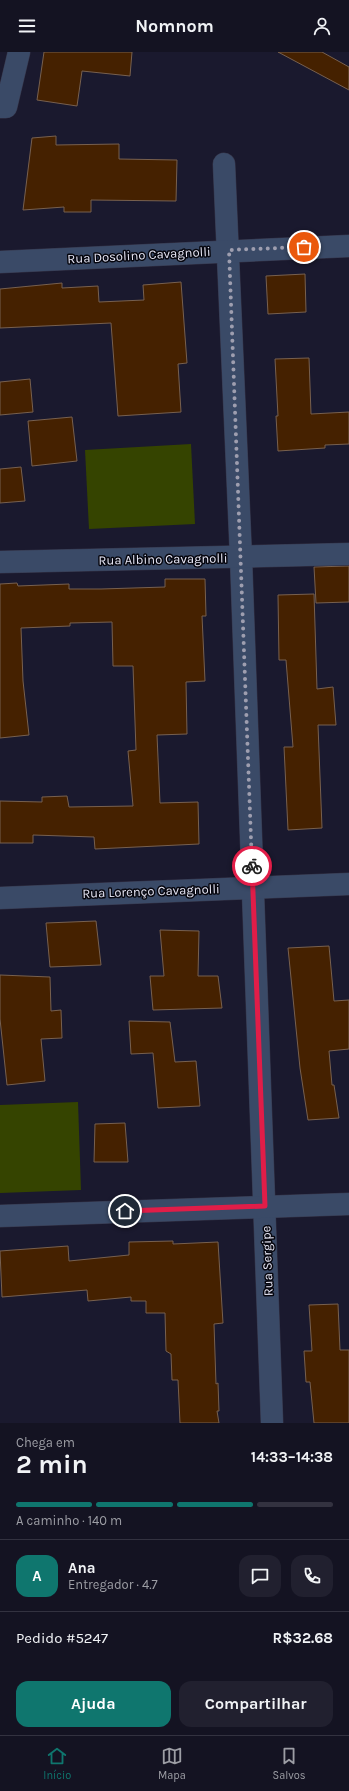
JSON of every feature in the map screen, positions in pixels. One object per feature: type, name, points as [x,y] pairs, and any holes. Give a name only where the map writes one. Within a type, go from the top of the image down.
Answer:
[{"type":"street","points":[[0,108],[6,107],[19,52]]},
{"type":"street","name":"Rua Sergipe","points":[[224,164],[229,250],[241,558],[272,1423]]},
{"type":"street","name":"Rua Dosolino Cavagnolli","points":[[0,262],[229,250],[349,246]]},
{"type":"street","name":"Rua Albino Cavagnolli","points":[[0,562],[241,558],[349,554]]},
{"type":"street","name":"Rua Lorenço Cavagnolli","points":[[0,898],[349,884]]},
{"type":"street","points":[[0,1216],[349,1204]]},
{"type":"green space","points":[[191,444],[195,524],[89,529],[85,450]]},
{"type":"green space","points":[[78,1102],[81,1190],[0,1193],[0,1105]]},
{"type":"building","points":[[44,52],[132,52],[130,76],[82,71],[77,106],[37,100]]},
{"type":"building","points":[[278,52],[322,52],[349,67],[349,90]]},
{"type":"building","points":[[56,136],[56,145],[119,144],[119,159],[177,160],[176,201],[91,200],[91,212],[64,212],[64,207],[23,210],[32,138]]},
{"type":"building","points":[[305,274],[306,312],[268,314],[266,276]]},
{"type":"building","points":[[181,282],[187,363],[178,364],[181,412],[118,416],[111,323],[0,328],[0,289],[62,283],[62,288],[98,286],[99,302],[144,300],[143,285]]},
{"type":"building","points":[[309,358],[311,414],[349,412],[349,444],[325,445],[325,448],[278,451],[275,359]]},
{"type":"building","points":[[30,379],[33,412],[0,415],[0,382]]},
{"type":"building","points":[[72,417],[77,461],[32,466],[28,421]]},
{"type":"building","points":[[21,467],[25,501],[0,503],[0,469]]},
{"type":"building","points":[[349,566],[349,602],[316,603],[314,567]]},
{"type":"building","points":[[165,579],[205,579],[206,616],[202,616],[205,681],[186,682],[187,734],[157,735],[160,803],[198,802],[199,844],[95,849],[94,837],[33,835],[33,843],[0,843],[0,801],[42,802],[42,797],[67,796],[69,807],[133,806],[128,751],[136,750],[133,666],[113,666],[112,622],[70,623],[70,626],[21,628],[23,681],[29,735],[0,738],[0,584],[17,583],[18,586],[69,584],[69,589],[101,589],[165,587]]},
{"type":"building","points":[[314,594],[317,689],[333,687],[336,725],[318,725],[322,828],[288,830],[284,747],[293,747],[286,660],[279,660],[278,595]]},
{"type":"building","points":[[96,921],[101,965],[50,967],[46,923]]},
{"type":"building","points":[[160,930],[199,931],[198,976],[218,976],[222,1008],[153,1010],[150,976],[164,976]]},
{"type":"building","points":[[329,946],[334,1001],[349,1000],[349,1049],[329,1051],[332,1085],[334,1085],[339,1118],[308,1120],[300,1068],[288,948]]},
{"type":"building","points":[[0,975],[50,977],[51,1011],[61,1010],[62,1038],[41,1039],[45,1081],[7,1085],[0,1019]]},
{"type":"building","points":[[129,1021],[170,1022],[175,1062],[196,1061],[200,1106],[158,1108],[153,1053],[131,1054]]},
{"type":"building","points":[[125,1123],[128,1162],[94,1162],[95,1124]]},
{"type":"building","points":[[173,1241],[173,1244],[218,1242],[223,1323],[214,1324],[216,1384],[218,1383],[219,1411],[217,1411],[219,1423],[180,1423],[178,1380],[172,1380],[171,1354],[166,1351],[165,1313],[146,1313],[146,1301],[131,1301],[131,1297],[88,1301],[87,1290],[2,1297],[0,1251],[68,1246],[69,1261],[129,1255],[129,1242]]},
{"type":"building","points":[[338,1304],[340,1350],[349,1350],[349,1423],[314,1423],[310,1382],[306,1382],[304,1351],[312,1351],[309,1305]]},
{"type":"way so far","points":[[252,866],[229,250],[304,247]]},
{"type":"route","points":[[125,1211],[265,1206],[252,866]]}]
